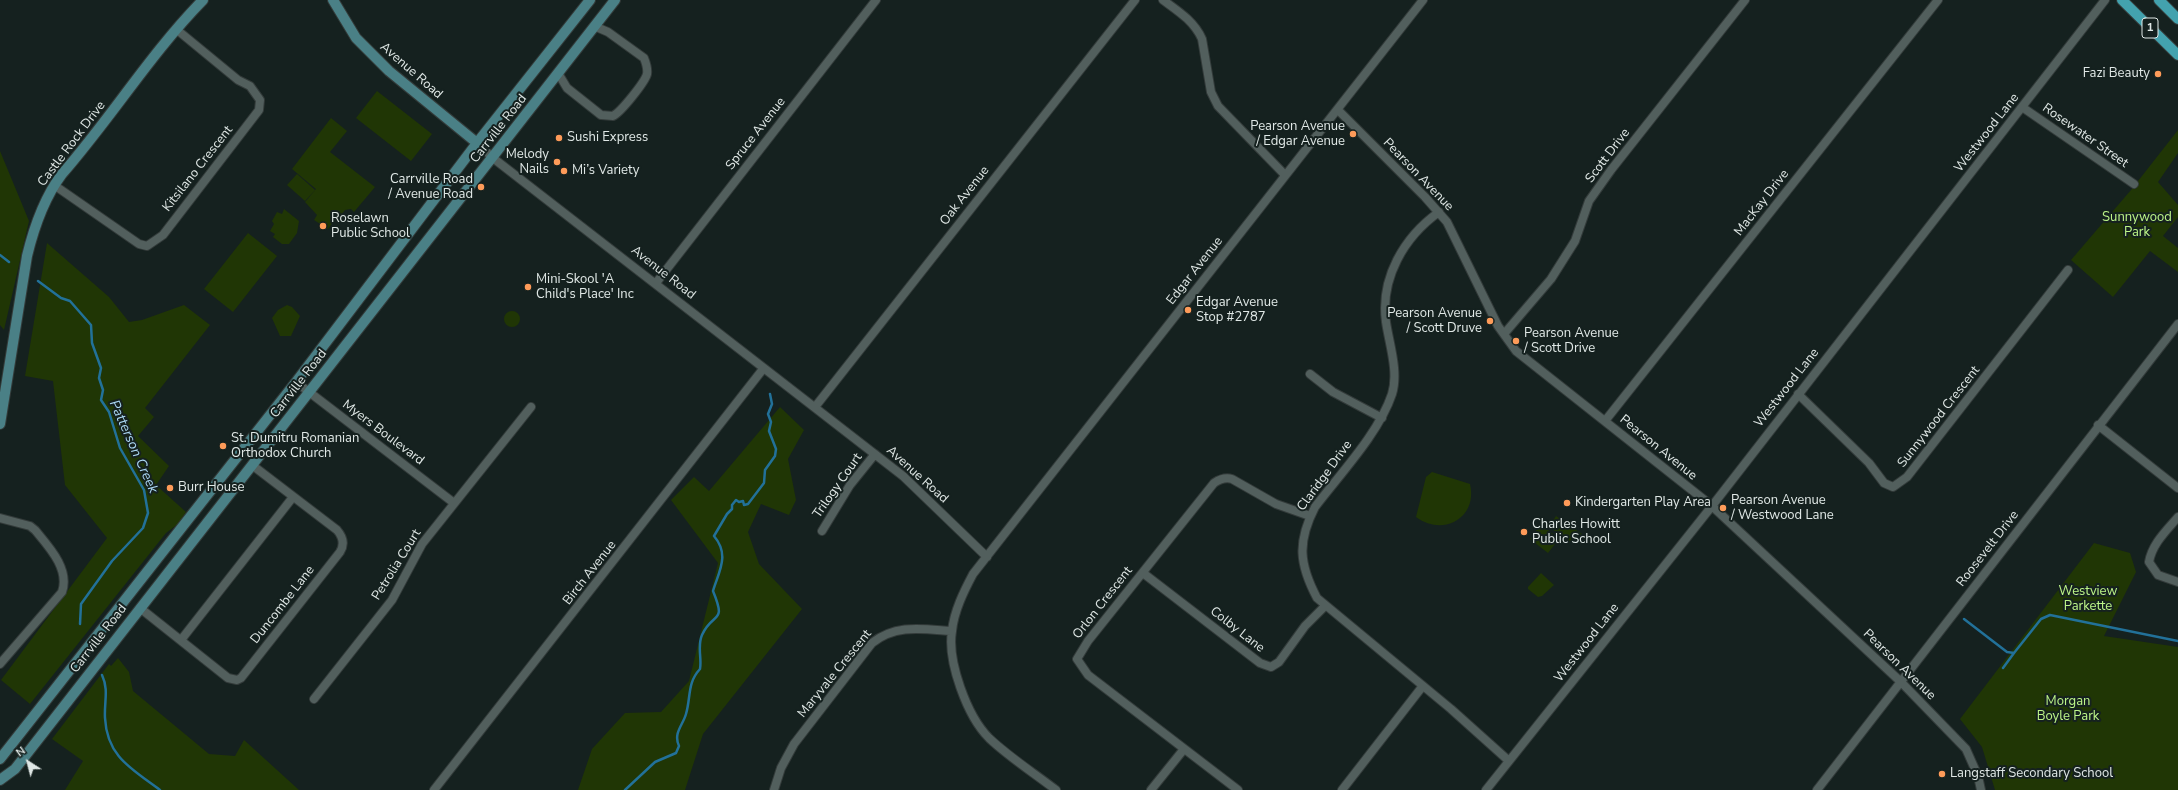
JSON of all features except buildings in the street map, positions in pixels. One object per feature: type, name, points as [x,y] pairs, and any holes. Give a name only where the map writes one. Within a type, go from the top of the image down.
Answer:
[{"type":"main road","name":"Castle Rock Drive","points":[[0,424],[3,391],[28,250],[41,212],[54,185],[117,107],[176,29],[203,0]]},
{"type":"main road","name":"Avenue Road","points":[[334,0],[356,38],[389,71],[477,143]]},
{"type":"main road","name":"Carrville Road","points":[[0,758],[212,490],[296,382],[477,143],[590,0]]},
{"type":"main road","name":"Carrville Road","points":[[0,780],[15,769],[615,0]]},
{"type":"main road","name":"1","points":[[2122,0],[2178,55]]},
{"type":"main road","name":"1","points":[[2159,0],[2178,19]]},
{"type":"main road","points":[[383,268],[397,278]]},
{"type":"main road","points":[[212,490],[225,500]]},
{"type":"main road","points":[[84,651],[100,659]]},
{"type":"street","name":"Spruce Avenue","points":[[656,282],[876,0]]},
{"type":"street","name":"Oak Avenue","points":[[815,407],[1135,0]]},
{"type":"street","points":[[1163,0],[1188,19],[1199,32],[1203,45],[1211,92],[1218,106],[1285,175]]},
{"type":"street","name":"Edgar Avenue","points":[[951,631],[962,595],[973,574],[1423,0]]},
{"type":"street","name":"Scott Drive","points":[[1504,334],[1551,279],[1575,241],[1589,201],[1611,170],[1744,0]]},
{"type":"street","name":"MacKay Drive","points":[[1605,421],[1938,0]]},
{"type":"street","name":"Westwood Lane","points":[[1486,790],[1712,506],[2105,0]]},
{"type":"street","points":[[558,73],[567,88],[601,115],[613,116],[623,107],[647,74],[646,63],[644,58],[608,32],[594,26]]},
{"type":"street","name":"Kitsilano Crescent","points":[[54,185],[139,244],[147,246],[163,235],[259,110],[260,100],[250,86],[238,80],[176,29]]},
{"type":"street","name":"Rosewater Street","points":[[2022,107],[2134,184]]},
{"type":"street","name":"Pearson Avenue","points":[[1338,110],[1439,212],[1447,222],[1504,334],[1516,351],[1712,506],[1901,682],[1966,748],[1978,776],[1981,790]]},
{"type":"street","name":"Avenue Road","points":[[477,143],[493,158],[656,282],[763,369],[815,407],[903,476],[987,558]]},
{"type":"street","name":"Claridge Drive","points":[[1439,212],[1417,230],[1402,249],[1389,276],[1385,306],[1386,321],[1392,350],[1393,392],[1382,418],[1310,516],[1302,543],[1303,562],[1309,584],[1317,598],[1325,606],[1451,710],[1509,761]]},
{"type":"street","name":"Sunnywood Crescent","points":[[1798,394],[1869,463],[1884,483],[1893,487],[1907,477],[2068,270]]},
{"type":"street","name":"Roosevelt Drive","points":[[1817,790],[2098,425],[2178,324]]},
{"type":"street","name":"Birch Avenue","points":[[434,790],[763,369]]},
{"type":"street","points":[[1310,374],[1333,392],[1382,418]]},
{"type":"street","name":"Myers Boulevard","points":[[296,382],[454,503]]},
{"type":"street","name":"Petrolia Court","points":[[314,699],[392,600],[418,550],[531,407]]},
{"type":"street","points":[[2098,425],[2178,488]]},
{"type":"street","name":"Trilogy Court","points":[[822,531],[850,485],[875,454]]},
{"type":"street","name":"Duncombe Lane","points":[[140,608],[228,678],[237,680],[241,678],[340,552],[343,547],[340,534],[252,465]]},
{"type":"street","name":"Orlon Crescent","points":[[1238,790],[1088,675],[1077,659],[1088,641],[1214,483],[1226,477],[1232,479],[1276,504],[1310,516]]},
{"type":"street","points":[[181,640],[293,497]]},
{"type":"street","points":[[2178,516],[2153,548],[2149,562],[2158,575],[2178,582]]},
{"type":"street","points":[[0,518],[30,526],[35,530],[61,566],[65,584],[62,592],[0,664]]},
{"type":"street","name":"Colby Lane","points":[[1143,573],[1260,663],[1271,667],[1279,662],[1305,626],[1325,606]]},
{"type":"street","name":"Maryvale Crescent","points":[[774,790],[781,768],[794,744],[872,643],[883,634],[894,631],[918,629],[951,631]]},
{"type":"street","points":[[951,631],[954,668],[965,704],[988,737],[1056,790]]},
{"type":"street","points":[[1342,790],[1422,687]]},
{"type":"street","points":[[1151,790],[1184,749]]},
{"type":"green space","points":[[377,91],[432,134],[411,161],[356,118]]},
{"type":"green space","points":[[331,118],[347,131],[330,152],[375,187],[354,212],[351,209],[345,210],[341,215],[339,214],[328,229],[314,220],[317,215],[305,202],[316,189],[292,169]]},
{"type":"green space","name":"Sunnywood Park","points":[[2178,130],[2178,153],[2158,182],[2178,205],[2178,217],[2163,236],[2178,248],[2178,272],[2150,251],[2113,297],[2071,260],[2131,190]]},
{"type":"green space","points":[[0,151],[29,221],[4,330],[0,325]]},
{"type":"green space","points":[[297,174],[315,190],[305,201],[287,185]]},
{"type":"green space","points":[[284,209],[299,221],[297,233],[289,244],[282,244],[273,237],[275,234],[270,231],[274,224],[272,221],[277,212],[282,214]]},
{"type":"green space","points":[[248,233],[277,256],[233,312],[204,289]]},
{"type":"green space","points":[[47,243],[109,297],[129,322],[142,320],[184,305],[210,325],[145,408],[154,417],[138,436],[169,466],[156,485],[186,512],[178,524],[166,533],[30,704],[1,680],[107,538],[65,485],[53,381],[25,376]]},
{"type":"green space","points":[[287,305],[292,307],[300,316],[291,336],[280,336],[272,318],[278,310]]},
{"type":"green space","points":[[509,311],[515,311],[520,316],[518,325],[515,327],[509,327],[504,322],[504,316]]},
{"type":"green space","points":[[780,407],[804,430],[788,459],[796,500],[789,515],[761,504],[748,532],[759,564],[802,609],[703,734],[685,790],[578,790],[592,749],[625,713],[661,712],[689,681],[718,563],[671,500],[694,477],[709,491]]},
{"type":"green space","points":[[1432,472],[1470,484],[1471,496],[1469,506],[1464,515],[1456,521],[1437,525],[1426,523],[1416,517],[1426,477]]},
{"type":"green space","points":[[1556,516],[1582,534],[1575,545],[1549,527]]},
{"type":"green space","points":[[1541,524],[1559,539],[1548,553],[1530,539]]},
{"type":"green space","name":"Morgan Boyle Park","points":[[2094,543],[2130,553],[2136,572],[2104,636],[2178,647],[2178,790],[1995,790],[1982,747],[1960,719]]},
{"type":"green space","points":[[1541,573],[1554,585],[1542,596],[1538,597],[1528,589],[1528,587]]},
{"type":"green space","points":[[118,658],[129,672],[133,691],[209,754],[235,756],[244,740],[299,790],[65,790],[83,761],[52,739],[109,664],[111,666]]},
{"type":"waterway","name":"Patterson Creek","points":[[0,255],[9,262]]},
{"type":"waterway","name":"Patterson Creek","points":[[38,281],[61,298],[70,301],[91,325],[92,343],[101,368],[99,378],[103,390],[101,400],[109,412],[120,448],[144,490],[148,513],[143,528],[112,561],[81,604],[80,624]]},
{"type":"waterway","points":[[625,790],[655,762],[676,753],[679,746],[677,737],[688,708],[691,685],[700,669],[700,648],[702,635],[710,623],[719,614],[719,609],[713,591],[722,563],[722,556],[719,543],[714,536],[727,514],[732,509],[732,505],[736,500],[739,502],[743,501],[744,505],[748,504],[764,483],[765,470],[775,456],[776,449],[769,431],[771,422],[768,414],[772,404],[770,394]]},
{"type":"waterway","points":[[1964,619],[2007,652],[2014,653],[2041,619],[2050,615],[2178,641]]},
{"type":"waterway","points":[[2003,668],[2014,653]]},
{"type":"waterway","name":"Patterson Creek","points":[[102,675],[106,691],[105,718],[110,743],[123,761],[160,790]]},
{"type":"place","name":"Fazi Beauty","points":[[2158,74]]},
{"type":"place","name":"Pearson Avenue / Edgar Avenue","points":[[1353,134]]},
{"type":"place","name":"Sushi Express","points":[[559,138]]},
{"type":"place","name":"Melody Nails","points":[[557,162]]},
{"type":"place","name":"Mi’s Variety","points":[[564,171]]},
{"type":"place","name":"Carrville Road / Avenue Road","points":[[481,187]]},
{"type":"place","name":"Roselawn Public School","points":[[323,226]]},
{"type":"place","name":"Mini-Skool 'A Child's Place' Inc","points":[[528,287]]},
{"type":"place","name":"Edgar Avenue Stop #2787","points":[[1188,310]]},
{"type":"place","name":"Pearson Avenue / Scott Druve","points":[[1490,321]]},
{"type":"place","name":"Pearson Avenue / Scott Drive","points":[[1516,341]]},
{"type":"place","name":"St. Dumitru Romanian Orthodox Church","points":[[223,446]]},
{"type":"place","name":"Burr House","points":[[170,488]]},
{"type":"place","name":"Kindergarten Play Area","points":[[1567,503]]},
{"type":"place","name":"Pearson Avenue / Westwood Lane","points":[[1723,508]]},
{"type":"place","name":"Charles Howitt Public School","points":[[1524,532]]},
{"type":"place","name":"Langstaff Secondary School","points":[[1942,774]]},
{"type":"park label","name":"Westview Parkette","points":[[2088,600]]}]
